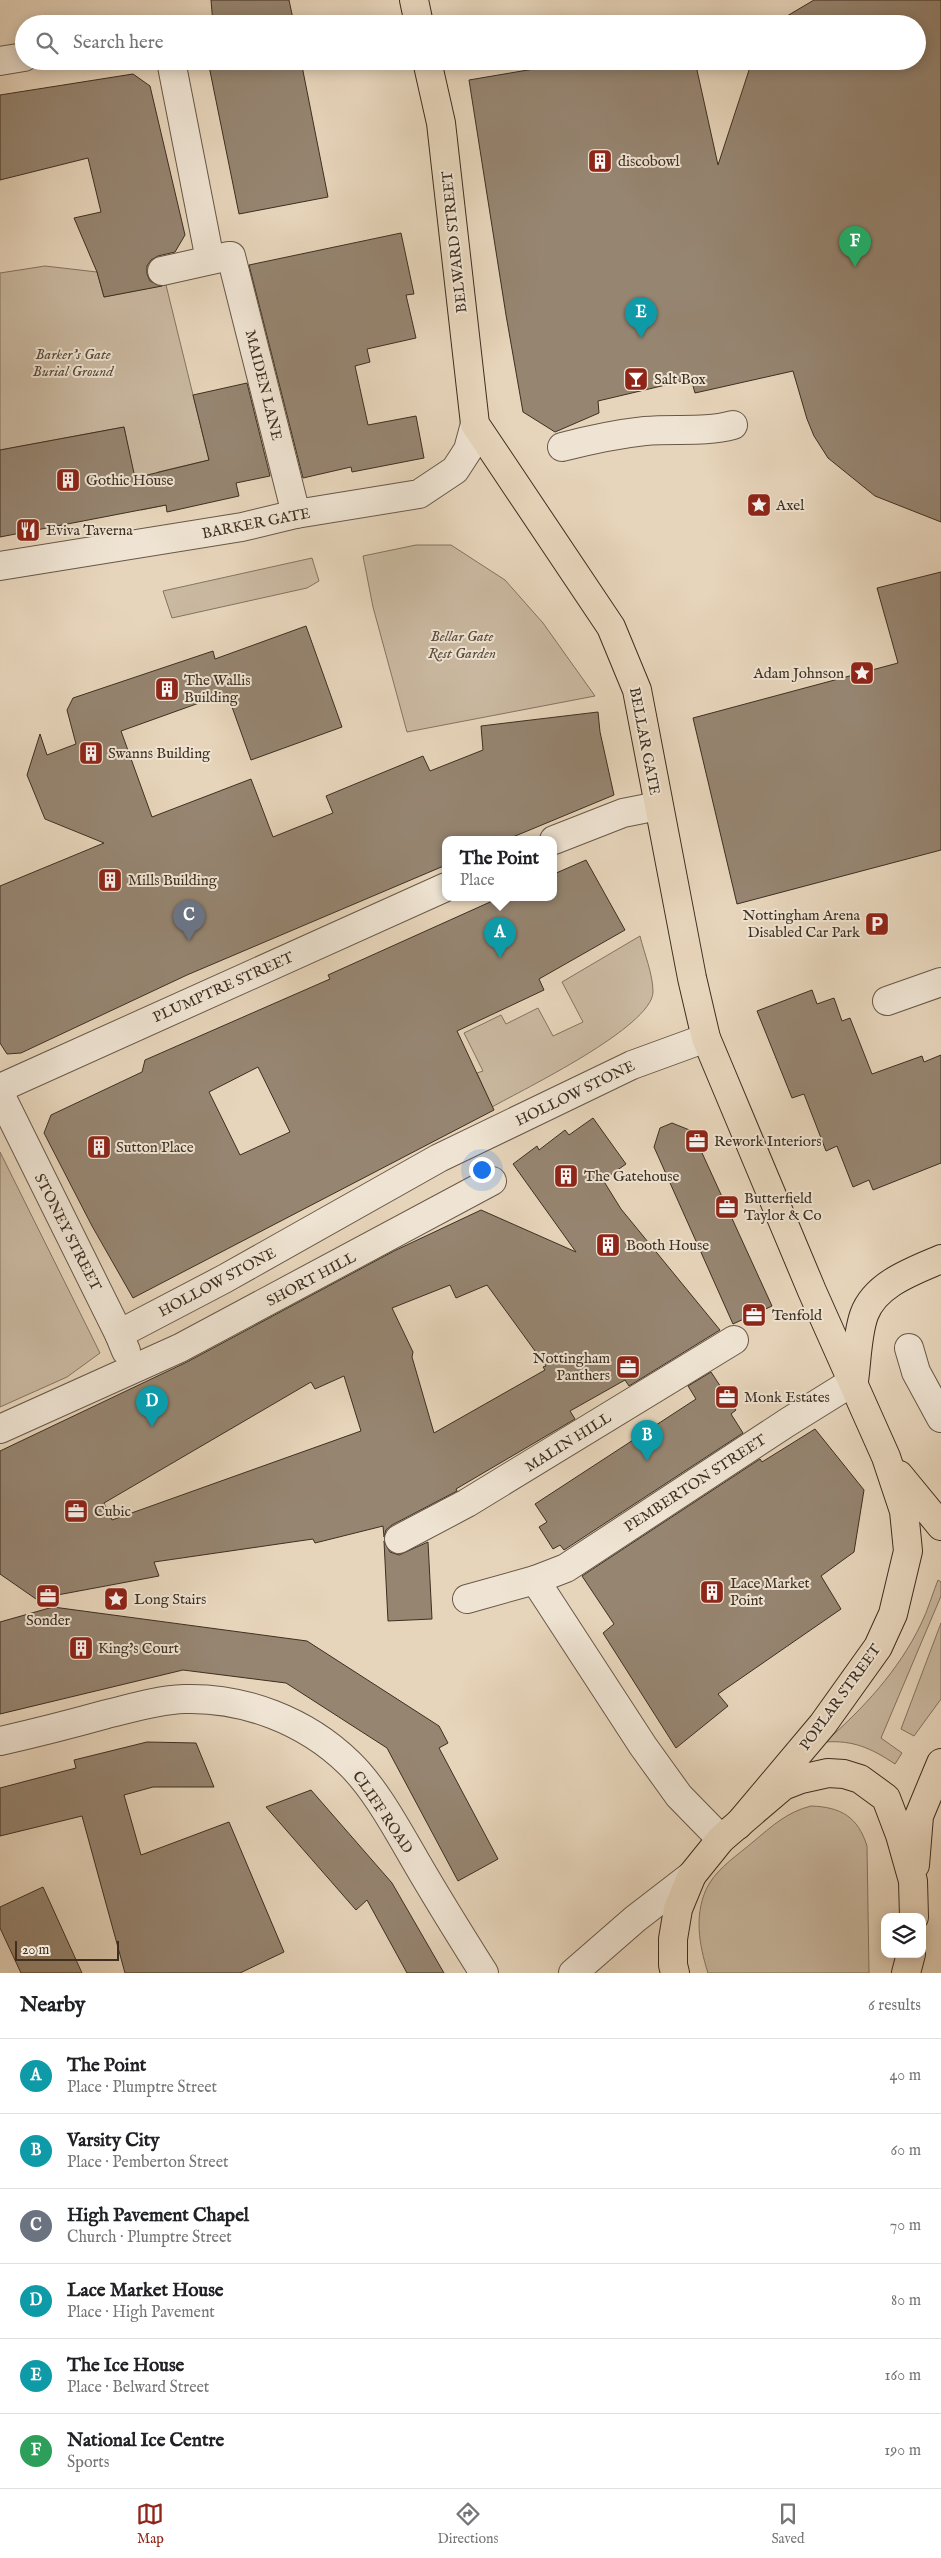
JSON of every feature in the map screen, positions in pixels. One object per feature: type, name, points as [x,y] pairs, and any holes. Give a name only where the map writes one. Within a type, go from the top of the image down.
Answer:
[{"type":"main road","points":[[414,0],[417,15]]},
{"type":"main road","name":"BELWARD STREET","points":[[429,70],[440,123],[475,424]]},
{"type":"main road","name":"BELLAR GATE","points":[[475,424],[611,627],[637,690],[692,978],[706,1038]]},
{"type":"main road","points":[[706,1038],[812,1291],[854,1381]]},
{"type":"main road","points":[[854,1381],[864,1315],[879,1293],[906,1273],[941,1259]]},
{"type":"main road","name":"POPLAR STREET","points":[[729,1832],[823,1724],[878,1647],[893,1614],[908,1551],[904,1512],[886,1457],[854,1381]]},
{"type":"main road","points":[[886,1457],[911,1491],[941,1526]]},
{"type":"main road","points":[[914,1913],[913,1882],[919,1816],[941,1763]]},
{"type":"main road","points":[[675,1973],[672,1965],[673,1939],[678,1909],[692,1875],[729,1832],[783,1786],[828,1773],[844,1774],[860,1779],[886,1798],[900,1835],[913,1882]]},
{"type":"main road","points":[[906,1973],[910,1958]]},
{"type":"main road","points":[[917,1958],[920,1973]]},
{"type":"street","points":[[0,61],[15,58]]},
{"type":"street","name":"MAIDEN LANE","points":[[174,70],[229,256],[296,514]]},
{"type":"street","points":[[162,271],[229,256]]},
{"type":"street","name":"BARKER GATE","points":[[0,566],[242,527],[296,514],[419,494],[455,470],[468,450],[475,424]]},
{"type":"street","points":[[562,446],[644,431],[682,428],[708,431],[733,426]]},
{"type":"street","points":[[557,839],[616,815],[658,806]]},
{"type":"street","name":"PLUMPTRE STREET","points":[[0,1088],[442,890]]},
{"type":"street","points":[[887,1001],[941,982]]},
{"type":"street","name":"HOLLOW STONE","points":[[119,1334],[224,1279],[439,1158],[632,1065],[706,1038]]},
{"type":"street","name":"STONEY STREET","points":[[0,1094],[119,1334],[125,1350],[129,1373]]},
{"type":"street","name":"SHORT HILL","points":[[0,1429],[129,1373],[223,1327],[492,1181]]},
{"type":"street","name":"MALIN HILL","points":[[399,1539],[475,1498],[734,1340]]},
{"type":"street","points":[[909,1348],[916,1372],[941,1418]]},
{"type":"street","name":"PEMBERTON STREET","points":[[468,1599],[535,1580],[566,1568],[788,1422],[854,1381]]},
{"type":"street","points":[[535,1580],[643,1746],[680,1796],[729,1832]]},
{"type":"street","name":"CLIFF ROAD","points":[[0,1741],[155,1702],[184,1699],[214,1700],[243,1705],[271,1713],[299,1726],[326,1743],[356,1771],[388,1815],[484,1973]]},
{"type":"street","points":[[573,1973],[628,1925],[692,1875]]},
{"type":"green space","name":"Barker's Gate Burial Ground","points":[[45,266],[97,272],[104,297],[166,285],[209,460],[158,472],[166,505],[141,510],[124,427],[0,450],[0,273]]},
{"type":"green space","name":"Bellar Gate Rest Garden","points":[[416,545],[451,545],[505,580],[543,623],[595,696],[407,732],[373,607],[363,556]]},
{"type":"green space","points":[[312,558],[319,581],[307,588],[172,618],[163,591]]},
{"type":"green space","points":[[640,936],[653,985],[653,992],[647,1006],[632,1022],[584,1056],[492,1107],[477,1073],[483,1071],[464,1033],[501,1015],[506,1024],[538,1008],[553,1036],[583,1022],[562,982]]},
{"type":"green space","points":[[0,1152],[100,1353],[67,1377],[0,1407]]},
{"type":"green space","points":[[938,1580],[941,1582],[941,1596],[881,1738],[902,1753],[895,1764],[861,1746],[844,1742],[825,1742],[853,1716],[891,1673],[912,1641]]},
{"type":"green space","points":[[941,1623],[941,1699],[914,1736],[901,1729]]},
{"type":"green space","points":[[811,1806],[840,1811],[847,1815],[859,1828],[867,1846],[869,1973],[708,1973],[700,1940],[699,1917],[704,1895],[709,1884],[724,1866],[773,1825],[794,1812]]},
{"type":"building","points":[[211,0],[289,0],[292,15],[212,15]]},
{"type":"building","points":[[814,0],[941,0],[941,522],[875,496],[828,458],[814,436],[807,419],[793,371],[695,393],[691,379],[598,401],[599,413],[555,432],[523,412],[469,80],[528,70],[697,70],[718,165],[749,70],[926,70],[926,15],[789,15]]},
{"type":"building","points":[[210,70],[303,70],[328,197],[239,214]]},
{"type":"building","points":[[133,74],[150,86],[185,235],[175,252],[158,256],[151,260],[147,266],[147,274],[150,281],[162,286],[104,297],[97,272],[74,218],[101,212],[88,158],[0,180],[0,95]]},
{"type":"building","points":[[401,233],[414,294],[406,295],[416,338],[367,349],[370,362],[355,366],[368,425],[416,416],[424,458],[352,472],[351,467],[303,478],[249,265]]},
{"type":"building","points":[[247,383],[270,476],[236,483],[239,496],[167,512],[166,505],[0,537],[0,450],[124,427],[135,478],[209,460],[193,395]]},
{"type":"building","points":[[941,572],[941,850],[737,904],[693,718],[898,663],[877,588]]},
{"type":"building","points":[[306,626],[342,727],[251,760],[227,693],[121,731],[152,817],[251,779],[273,837],[333,813],[326,796],[423,756],[430,771],[483,750],[481,726],[598,712],[600,732],[614,795],[515,836],[442,836],[442,867],[187,975],[21,1053],[7,1054],[0,1043],[0,886],[104,843],[45,819],[27,775],[40,734],[47,755],[76,744],[67,710],[73,698],[213,651],[215,659]]},
{"type":"building","points":[[586,860],[625,930],[539,979],[544,990],[457,1031],[494,1110],[133,1298],[92,1226],[44,1133],[51,1115],[142,1072],[145,1060],[330,979],[328,975],[492,901],[557,901],[557,873]],"holes":[[[258,1067],[290,1132],[240,1155],[209,1092]]]},
{"type":"building","points":[[812,990],[817,1004],[834,998],[842,1021],[850,1018],[872,1074],[922,1056],[924,1062],[941,1055],[941,1163],[873,1190],[869,1180],[853,1187],[837,1146],[826,1151],[804,1094],[792,1098],[757,1011]]},
{"type":"building","points":[[593,1118],[626,1164],[603,1180],[621,1209],[720,1330],[629,1386],[625,1380],[570,1411],[575,1419],[456,1489],[457,1491],[392,1525],[386,1530],[384,1537],[383,1526],[315,1543],[313,1539],[154,1562],[159,1576],[36,1599],[0,1574],[0,1451],[187,1362],[394,1251],[481,1210],[576,1252],[513,1164],[537,1146],[539,1150],[565,1130],[569,1135]],"holes":[[[450,1285],[456,1298],[487,1285],[546,1366],[543,1367],[545,1370],[434,1433],[412,1357],[413,1352],[392,1308]],[[344,1376],[361,1431],[112,1520],[104,1503],[311,1382],[315,1389]]]},
{"type":"building","points":[[672,1123],[692,1131],[772,1306],[733,1324],[654,1147],[660,1128]]},
{"type":"building","points":[[711,1372],[736,1410],[731,1414],[743,1433],[564,1550],[560,1545],[553,1549],[539,1527],[547,1522],[535,1504],[696,1399],[688,1386]]},
{"type":"building","name":"Lace Market Point","points":[[815,1429],[864,1490],[854,1552],[821,1576],[841,1609],[718,1694],[728,1706],[676,1748],[603,1633],[614,1624],[582,1576],[760,1459],[762,1462]]},
{"type":"building","points":[[384,1541],[390,1552],[399,1555],[428,1542],[432,1619],[388,1621]]},
{"type":"building","points":[[53,1607],[307,1641],[439,1726],[448,1743],[439,1748],[498,1859],[458,1881],[387,1748],[286,1683],[183,1670],[0,1714],[0,1622]]},
{"type":"building","points":[[147,1742],[196,1743],[214,1787],[153,1787],[124,1795],[141,1855],[229,1822],[284,1952],[240,1973],[125,1973],[82,1816],[0,1836],[0,1788],[76,1768],[74,1760]]},
{"type":"building","points":[[311,1790],[392,1883],[444,1973],[407,1973],[367,1900],[356,1910],[266,1807]]},
{"type":"building","points":[[43,1887],[82,1973],[21,1973],[0,1928],[0,1907]]},
{"type":"place","name":"discobowl","points":[[600,161]]},
{"type":"place","name":"National Ice Centre","points":[[855,267]]},
{"type":"place","name":"The Ice House","points":[[641,338]]},
{"type":"place","name":"Salt Box","points":[[636,379]]},
{"type":"place","name":"Gothic House","points":[[68,480]]},
{"type":"place","name":"Axel","points":[[759,505]]},
{"type":"place","name":"Eviva Taverna","points":[[28,530]]},
{"type":"place","name":"Adam Johnson","points":[[862,673]]},
{"type":"place","name":"The Wallis Building","points":[[167,689]]},
{"type":"place","name":"Swanns Building","points":[[91,753]]},
{"type":"place","name":"Mills Building","points":[[110,880]]},
{"type":"place","name":"Nottingham Arena Disabled Car Park","points":[[877,924]]},
{"type":"place","name":"High Pavement Chapel","points":[[189,941]]},
{"type":"place","name":"The Point","points":[[500,958]]},
{"type":"place","name":"Rework Interiors","points":[[697,1141]]},
{"type":"place","name":"Sutton Place","points":[[99,1147]]},
{"type":"place","name":"The Gatehouse","points":[[566,1176]]},
{"type":"place","name":"Butterfield Taylor & Co","points":[[727,1207]]},
{"type":"place","name":"Booth House","points":[[608,1245]]},
{"type":"place","name":"Tenfold","points":[[754,1315]]},
{"type":"place","name":"Nottingham Panthers","points":[[628,1367]]},
{"type":"place","name":"Monk Estates","points":[[727,1397]]},
{"type":"place","name":"Lace Market House","points":[[152,1427]]},
{"type":"place","name":"Varsity City","points":[[647,1461]]},
{"type":"place","name":"Cubic","points":[[76,1511]]},
{"type":"place","name":"Lace Market Point","points":[[712,1592]]},
{"type":"place","name":"Sonder","points":[[48,1596]]},
{"type":"place","name":"Long Stairs","points":[[116,1599]]},
{"type":"place","name":"King's Court","points":[[81,1648]]}]
